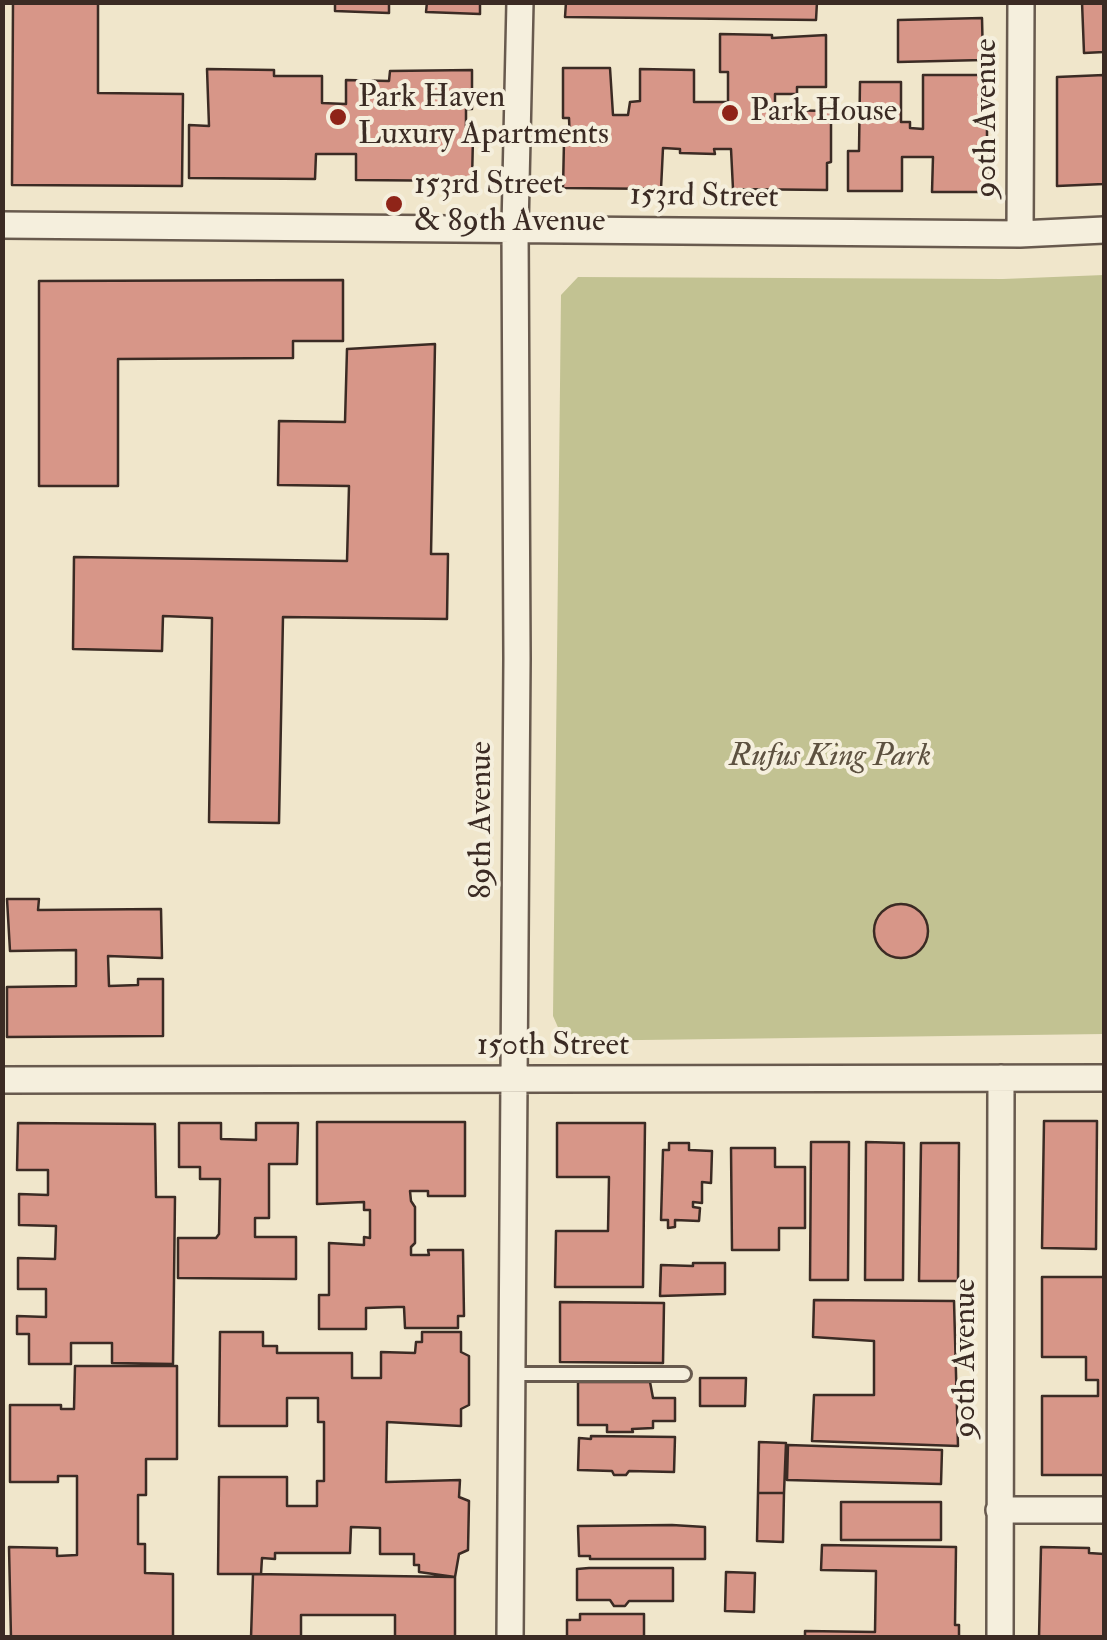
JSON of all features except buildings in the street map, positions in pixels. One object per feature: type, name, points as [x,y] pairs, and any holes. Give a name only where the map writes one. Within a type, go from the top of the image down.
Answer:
[{"type":"street","name":"89th Avenue","points":[[510,1638],[517,659],[515,228],[520,2]]},
{"type":"street","name":"90th Avenue","points":[[1020,234],[1021,2]]},
{"type":"street","name":"153rd Street","points":[[2,225],[1020,234],[1104,230]]},
{"type":"street","name":"90th Avenue","points":[[1000,1638],[1001,1078]]},
{"type":"street","name":"150th Street","points":[[2,1080],[1104,1078]]},
{"type":"street","points":[[1000,1510],[1104,1510]]},
{"type":"lane","points":[[512,1374],[684,1374]]},
{"type":"green space","name":"Rufus King Park","points":[[1104,275],[1104,1034],[564,1041],[553,1016],[561,295],[578,277],[1003,279]]},
{"type":"place","name":"Park House","points":[[730,113]]},
{"type":"place","name":"Park Haven Luxury Apartments","points":[[338,117]]},
{"type":"place","name":"153rd Street & 89th Avenue","points":[[394,204]]}]
